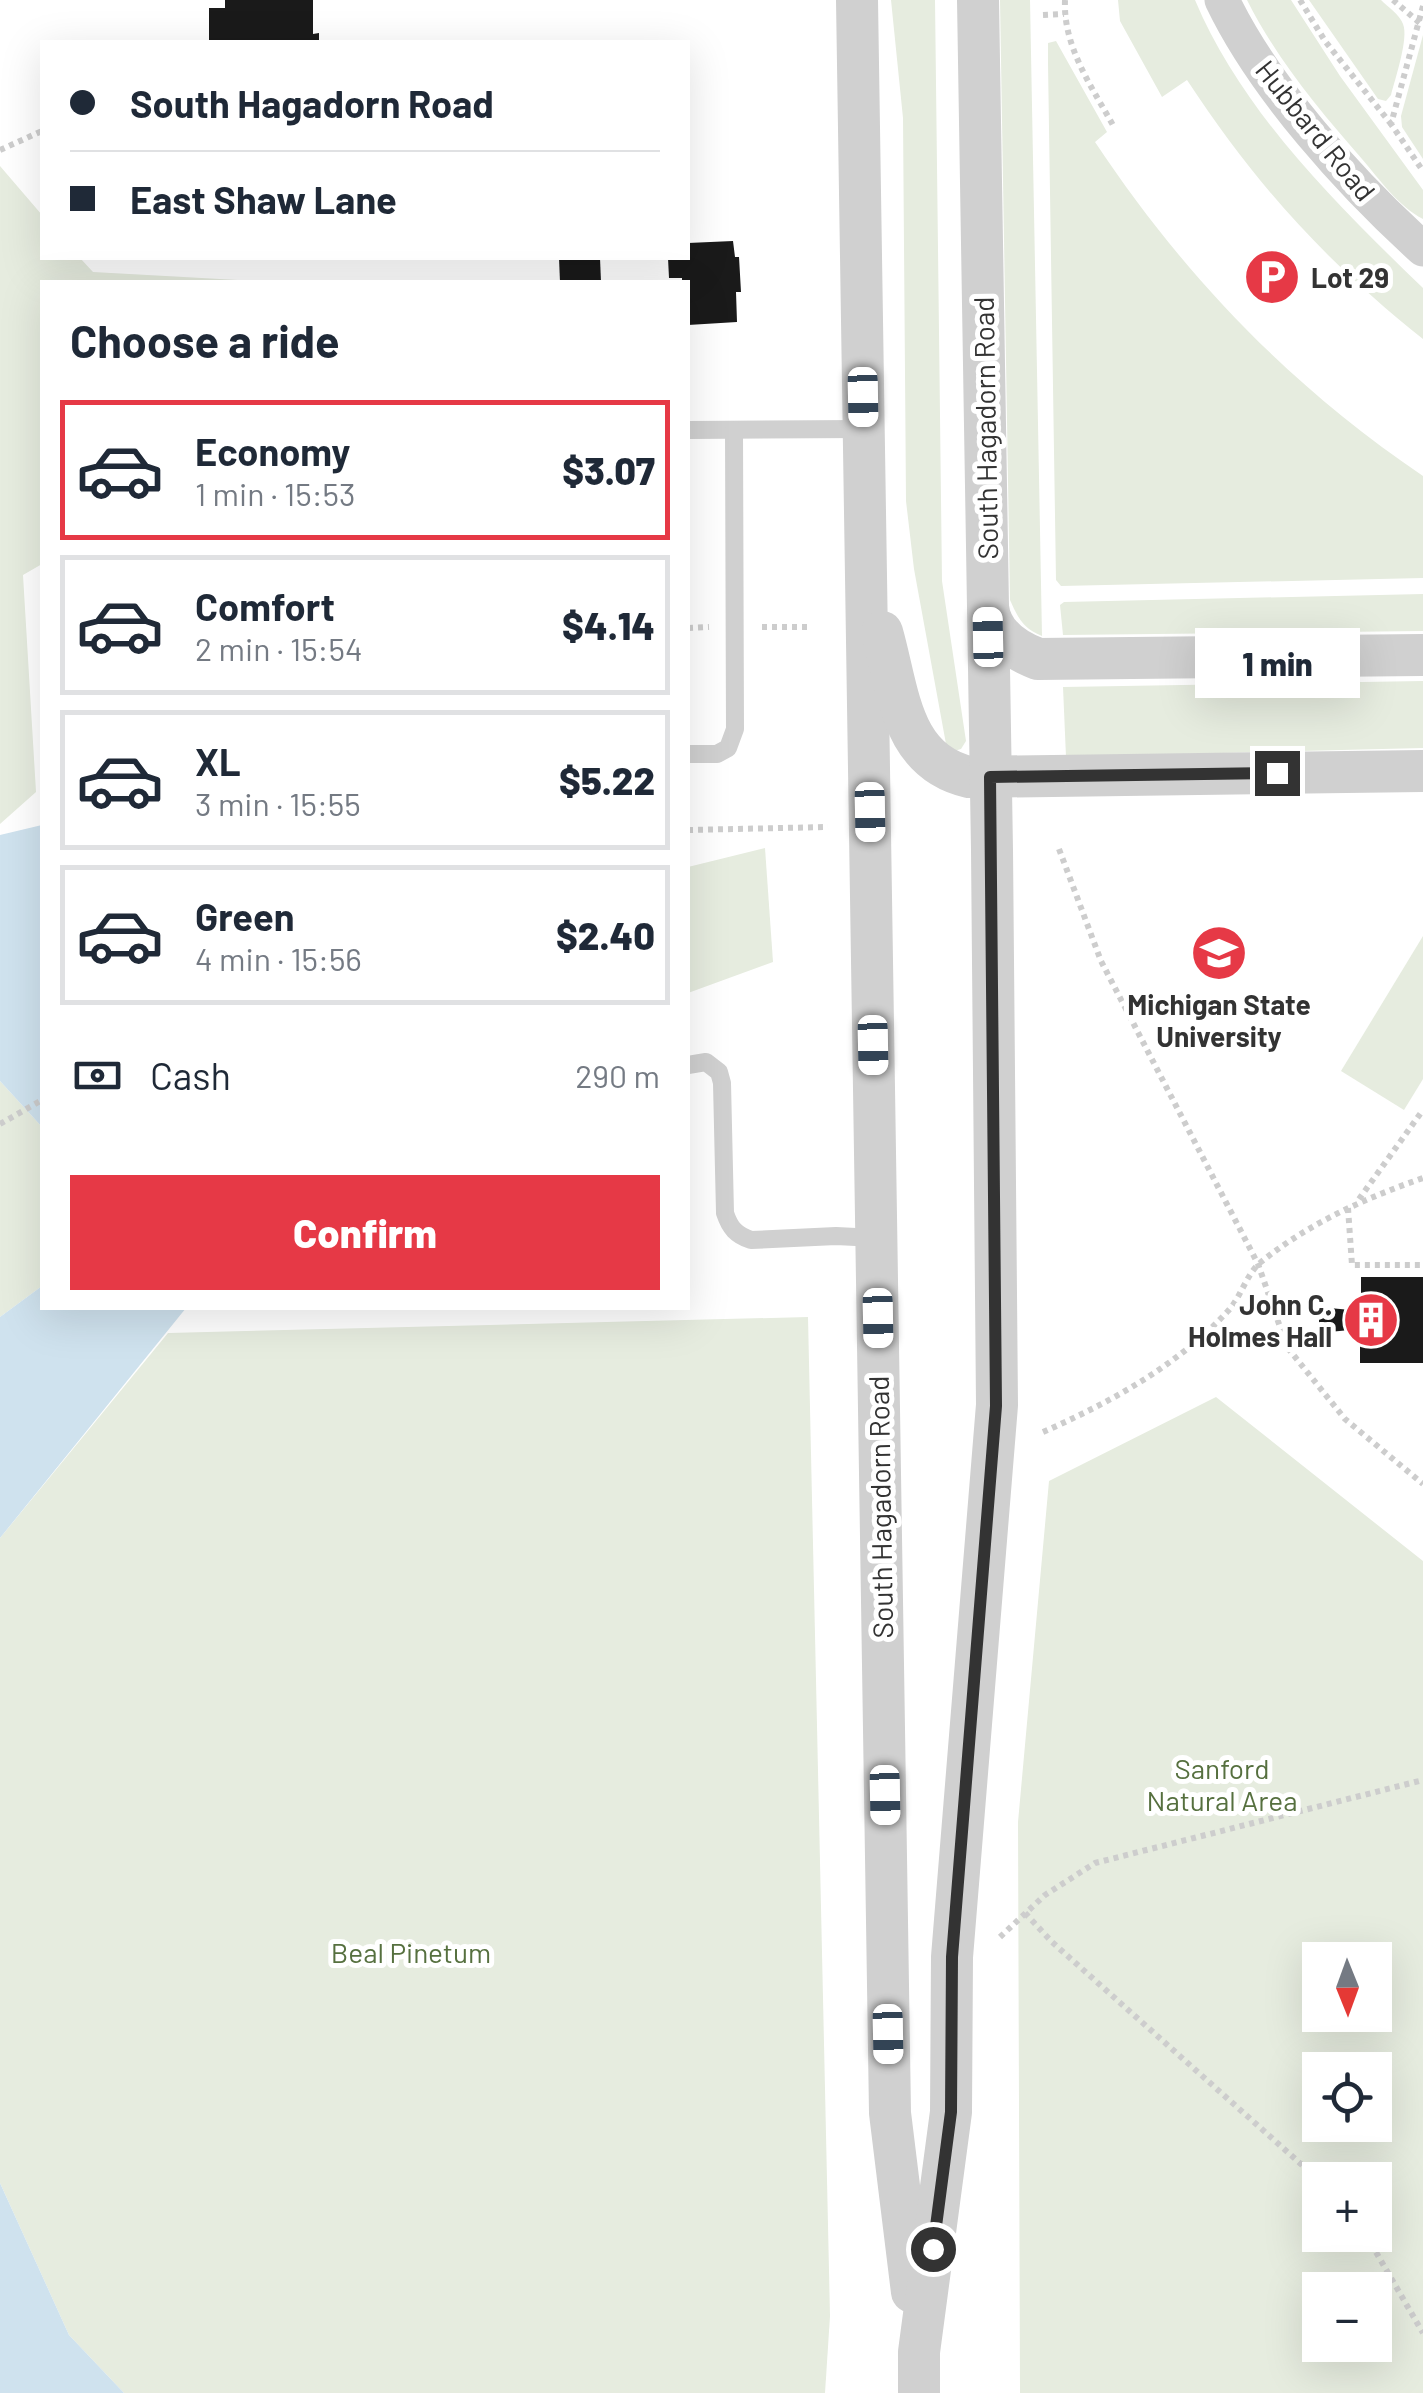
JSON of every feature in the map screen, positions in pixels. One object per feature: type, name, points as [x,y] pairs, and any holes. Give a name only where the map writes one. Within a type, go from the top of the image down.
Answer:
[{"type":"street","name":"South Hagadorn Road","points":[[857,0],[890,2113],[919,2373]]},
{"type":"street","name":"South Hagadorn Road","points":[[919,2373],[951,2112],[952,1957],[996,1406],[978,0]]},
{"type":"street","name":"Hubbard Road","points":[[1222,0],[1262,66],[1308,126],[1359,187],[1423,249]]},
{"type":"street","points":[[866,574],[914,739],[934,764],[950,773],[970,778],[1423,771]]},
{"type":"street","points":[[988,602],[990,619],[998,633],[1010,646],[1038,659],[1423,655]]},
{"type":"lane","points":[[690,430],[864,429]]},
{"type":"lane","points":[[690,754],[716,754],[728,748],[735,729],[734,430]]},
{"type":"lane","points":[[690,1065],[706,1062],[718,1072],[722,1083],[725,1213],[738,1236],[751,1240],[876,1238]]},
{"type":"path","points":[[1065,0],[1064,14],[1075,55],[1114,127]]},
{"type":"path","points":[[1300,0],[1325,41],[1391,124],[1423,172]]},
{"type":"path","points":[[1394,0],[1421,25]]},
{"type":"path","points":[[1391,124],[1421,25],[1423,6]]},
{"type":"path","points":[[1043,14],[1064,14]]},
{"type":"path","points":[[0,150],[40,132]]},
{"type":"path","points":[[690,830],[829,826]]},
{"type":"path","points":[[1059,849],[1101,961],[1258,1264],[1287,1347],[1345,1419],[1423,1484]]},
{"type":"path","points":[[0,1124],[40,1101]]},
{"type":"path","points":[[1357,1202],[1423,1110]]},
{"type":"path","points":[[1043,1432],[1112,1399],[1193,1343],[1230,1310],[1258,1264],[1357,1202],[1423,1178]]},
{"type":"path","points":[[1348,1207],[1352,1266],[1423,1266]]},
{"type":"path","points":[[1000,1937],[1045,1894],[1094,1863],[1423,1780]]},
{"type":"path","points":[[1025,1913],[1052,1942],[1302,2165]]},
{"type":"path","points":[[1376,2252],[1423,2332]]},
{"type":"green space","points":[[891,0],[935,0],[942,581],[966,741],[961,749],[951,752],[946,744],[914,569],[906,501],[903,118]]},
{"type":"green space","points":[[1000,0],[1030,0],[1042,636],[1022,622],[1010,600]]},
{"type":"green space","points":[[1118,0],[1195,0],[1238,81],[1294,155],[1423,288],[1423,339],[1354,280],[1294,220],[1239,154],[1187,80],[1162,97],[1120,21]]},
{"type":"green space","points":[[1247,0],[1291,0],[1340,76],[1423,190],[1423,219],[1390,192],[1314,102]]},
{"type":"green space","points":[[1309,0],[1381,0],[1399,17],[1404,30],[1403,48],[1386,101],[1378,99]]},
{"type":"green space","points":[[1423,35],[1423,159],[1402,127],[1401,116]]},
{"type":"green space","points":[[1056,41],[1107,132],[1095,142],[1165,238],[1242,325],[1284,365],[1327,404],[1423,476],[1423,578],[1061,586],[1056,580],[1048,43]]},
{"type":"green space","points":[[0,166],[40,213],[40,260],[82,260],[93,272],[238,280],[40,280],[40,565],[23,575],[36,792],[0,824]]},
{"type":"green space","points":[[1423,594],[1423,631],[1063,635],[1060,605],[1064,602]]},
{"type":"green space","points":[[1423,681],[1423,748],[1066,757],[1063,687]]},
{"type":"green space","points":[[765,848],[773,962],[690,992],[690,867]]},
{"type":"green space","points":[[1423,936],[1423,1079],[1404,1110],[1341,1071]]},
{"type":"green space","points":[[0,1081],[40,1125],[40,1287],[0,1317]]},
{"type":"green space","name":"Beal Pinetum","points":[[808,1317],[830,2316],[825,2393],[124,2393],[69,2335],[0,2183],[0,1538],[168,1333]]},
{"type":"green space","name":"Sanford Natural Area","points":[[1216,1397],[1423,1561],[1423,2393],[1020,2393],[1018,1822],[1049,1481]]},
{"type":"water","points":[[40,825],[40,1125],[0,1081],[0,835]]},
{"type":"water","points":[[40,1287],[40,1310],[184,1310],[0,1538],[0,1317]]},
{"type":"water","points":[[0,2183],[69,2335],[124,2393],[0,2393]]},
{"type":"building","points":[[225,0],[313,0],[313,34],[319,33],[319,40],[209,40],[209,8],[225,8]]},
{"type":"building","points":[[733,241],[735,257],[739,257],[741,292],[736,292],[737,322],[690,325],[690,280],[669,278],[668,260],[690,260],[690,243]]},
{"type":"building","points":[[559,260],[600,260],[601,280],[560,280]]},
{"type":"building","name":"John C. Holmes Hall","points":[[1361,1277],[1423,1277],[1423,1363],[1360,1363],[1360,1329],[1319,1333],[1319,1307],[1361,1311]]},
{"type":"place","name":"Lot 29","points":[[1272,277]]},
{"type":"place","name":"Michigan State University","points":[[1219,953]]},
{"type":"place","name":"John C. Holmes Hall","points":[[1371,1320]]},
{"type":"route","points":[[933,2249],[951,2112],[952,1957],[996,1406],[990,777],[1277,773]]}]
